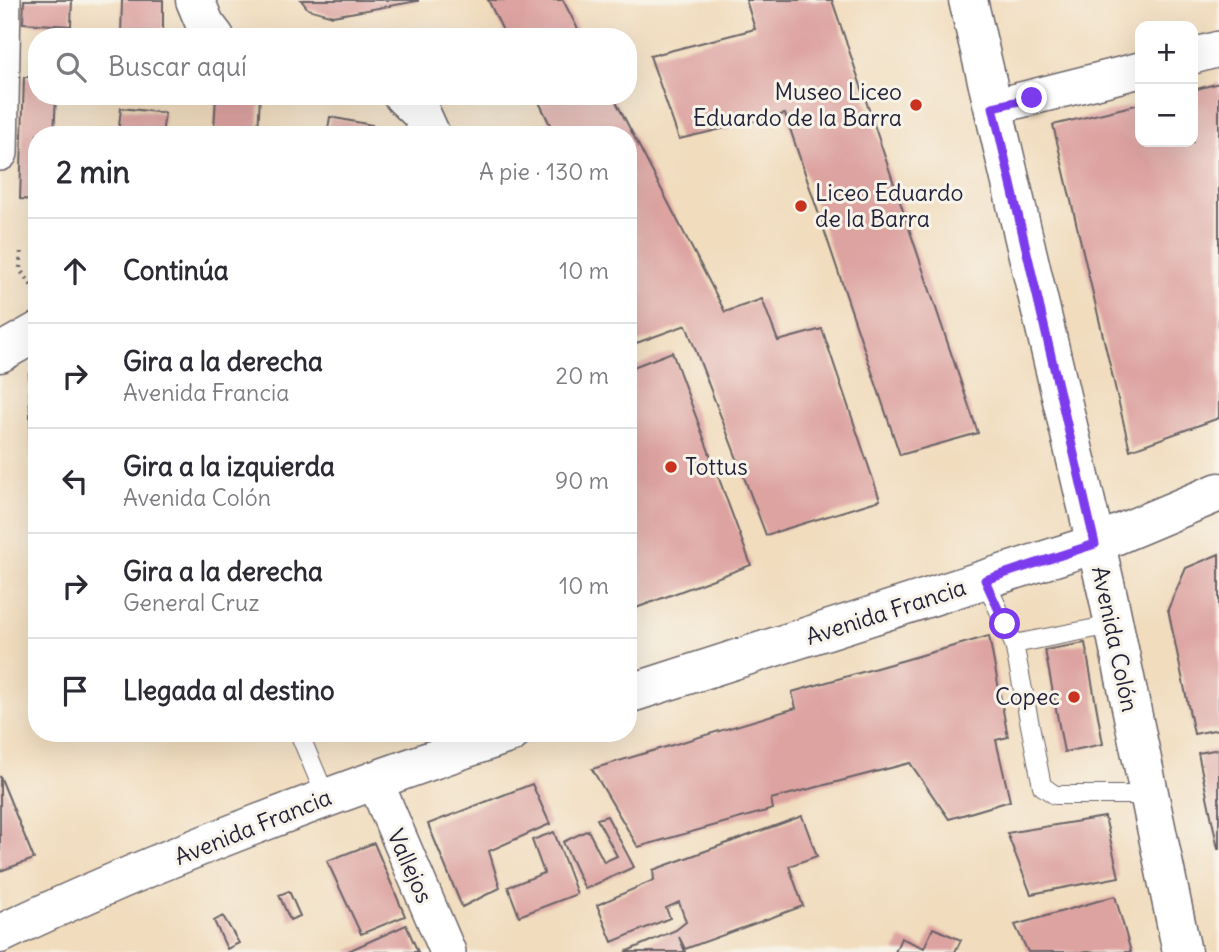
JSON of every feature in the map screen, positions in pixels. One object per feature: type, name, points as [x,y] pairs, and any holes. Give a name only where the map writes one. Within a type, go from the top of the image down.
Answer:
[{"type":"main road","points":[[195,0],[208,28]]},
{"type":"main road","name":"Avenida Colón","points":[[968,0],[1095,544],[1182,952]]},
{"type":"main road","points":[[413,105],[421,113],[427,126]]},
{"type":"main road","points":[[0,353],[28,336]]},
{"type":"main road","name":"Avenida Francia","points":[[637,691],[1095,544],[1219,492]]},
{"type":"main road","name":"Avenida Francia","points":[[0,934],[69,901],[326,797],[482,742]]},
{"type":"street","points":[[0,153],[3,0]]},
{"type":"street","points":[[1198,55],[1219,49]]},
{"type":"street","points":[[993,107],[1135,71]]},
{"type":"street","name":"Vallejos","points":[[374,779],[448,952]]},
{"type":"lane","points":[[985,580],[1014,644],[1042,786],[1046,792],[1055,795],[1148,795]]},
{"type":"lane","points":[[1014,644],[1112,625]]},
{"type":"lane","points":[[303,742],[326,797]]},
{"type":"path","points":[[21,252],[20,270],[28,280]]},
{"type":"building","points":[[24,0],[72,0],[71,26],[23,23]]},
{"type":"building","points":[[122,0],[163,0],[163,28],[121,28]]},
{"type":"building","points":[[301,0],[418,1],[333,16],[308,9]]},
{"type":"building","points":[[488,0],[563,0],[577,28],[502,28]]},
{"type":"building","points":[[746,0],[832,0],[978,433],[900,455],[785,114],[679,139],[650,56],[755,29]]},
{"type":"building","points":[[24,77],[28,77],[28,105],[56,105],[54,126],[28,126],[28,199],[20,199]]},
{"type":"building","points":[[1219,83],[1219,418],[1130,450],[1053,125],[1135,105],[1135,147],[1198,147],[1198,89]]},
{"type":"building","points":[[215,105],[260,105],[258,126],[214,126]]},
{"type":"building","points":[[540,105],[618,105],[629,126],[551,126]]},
{"type":"building","points":[[121,108],[165,113],[163,126],[119,126]]},
{"type":"building","points":[[330,117],[372,125],[372,126],[328,126]]},
{"type":"building","points":[[637,142],[725,312],[762,299],[778,341],[822,329],[880,500],[766,535],[686,325],[637,343]]},
{"type":"building","name":"Tottus","points":[[672,352],[751,565],[637,608],[637,366]]},
{"type":"building","points":[[1219,554],[1219,729],[1194,734],[1168,609],[1186,568]]},
{"type":"building","points":[[989,636],[1008,737],[996,740],[1010,801],[949,819],[910,763],[771,799],[773,809],[638,847],[592,769],[796,708],[792,692]]},
{"type":"building","name":"Copec","points":[[1085,643],[1103,744],[1064,752],[1045,650]]},
{"type":"building","points":[[1219,749],[1219,849],[1218,849],[1198,753]]},
{"type":"building","points":[[0,776],[34,859],[0,871]]},
{"type":"building","points":[[532,784],[550,824],[489,851],[500,888],[462,907],[428,824]]},
{"type":"building","points":[[607,816],[634,867],[585,889],[563,842],[588,830],[604,862],[617,856],[597,819]]},
{"type":"building","points":[[802,816],[817,856],[789,866],[803,906],[685,949],[679,937],[685,952],[625,952],[676,930],[686,922],[679,902],[666,908],[670,918],[612,942],[597,905],[654,880],[653,870]]},
{"type":"building","points":[[1105,817],[1119,877],[1031,894],[1007,833]]},
{"type":"building","points":[[554,832],[577,894],[519,916],[508,887],[544,873],[532,840]]},
{"type":"building","points":[[374,843],[405,916],[361,934],[327,861]]},
{"type":"building","points":[[289,891],[300,916],[290,920],[279,895]]},
{"type":"building","points":[[1115,896],[1131,952],[1028,952],[1015,925]]},
{"type":"building","points":[[223,916],[239,943],[227,949],[214,921]]},
{"type":"building","points":[[406,925],[418,952],[346,952]]},
{"type":"building","points":[[933,928],[961,940],[955,952],[895,952],[901,938],[924,948]]},
{"type":"place","name":"Museo Liceo Eduardo de la Barra","points":[[916,105]]},
{"type":"place","name":"Liceo Eduardo de la Barra","points":[[801,206]]},
{"type":"place","name":"Tottus","points":[[671,467]]},
{"type":"place","name":"Copec","points":[[1074,697]]},
{"type":"route","points":[[1005,624],[985,580],[1095,544],[993,107],[1032,98]]}]
